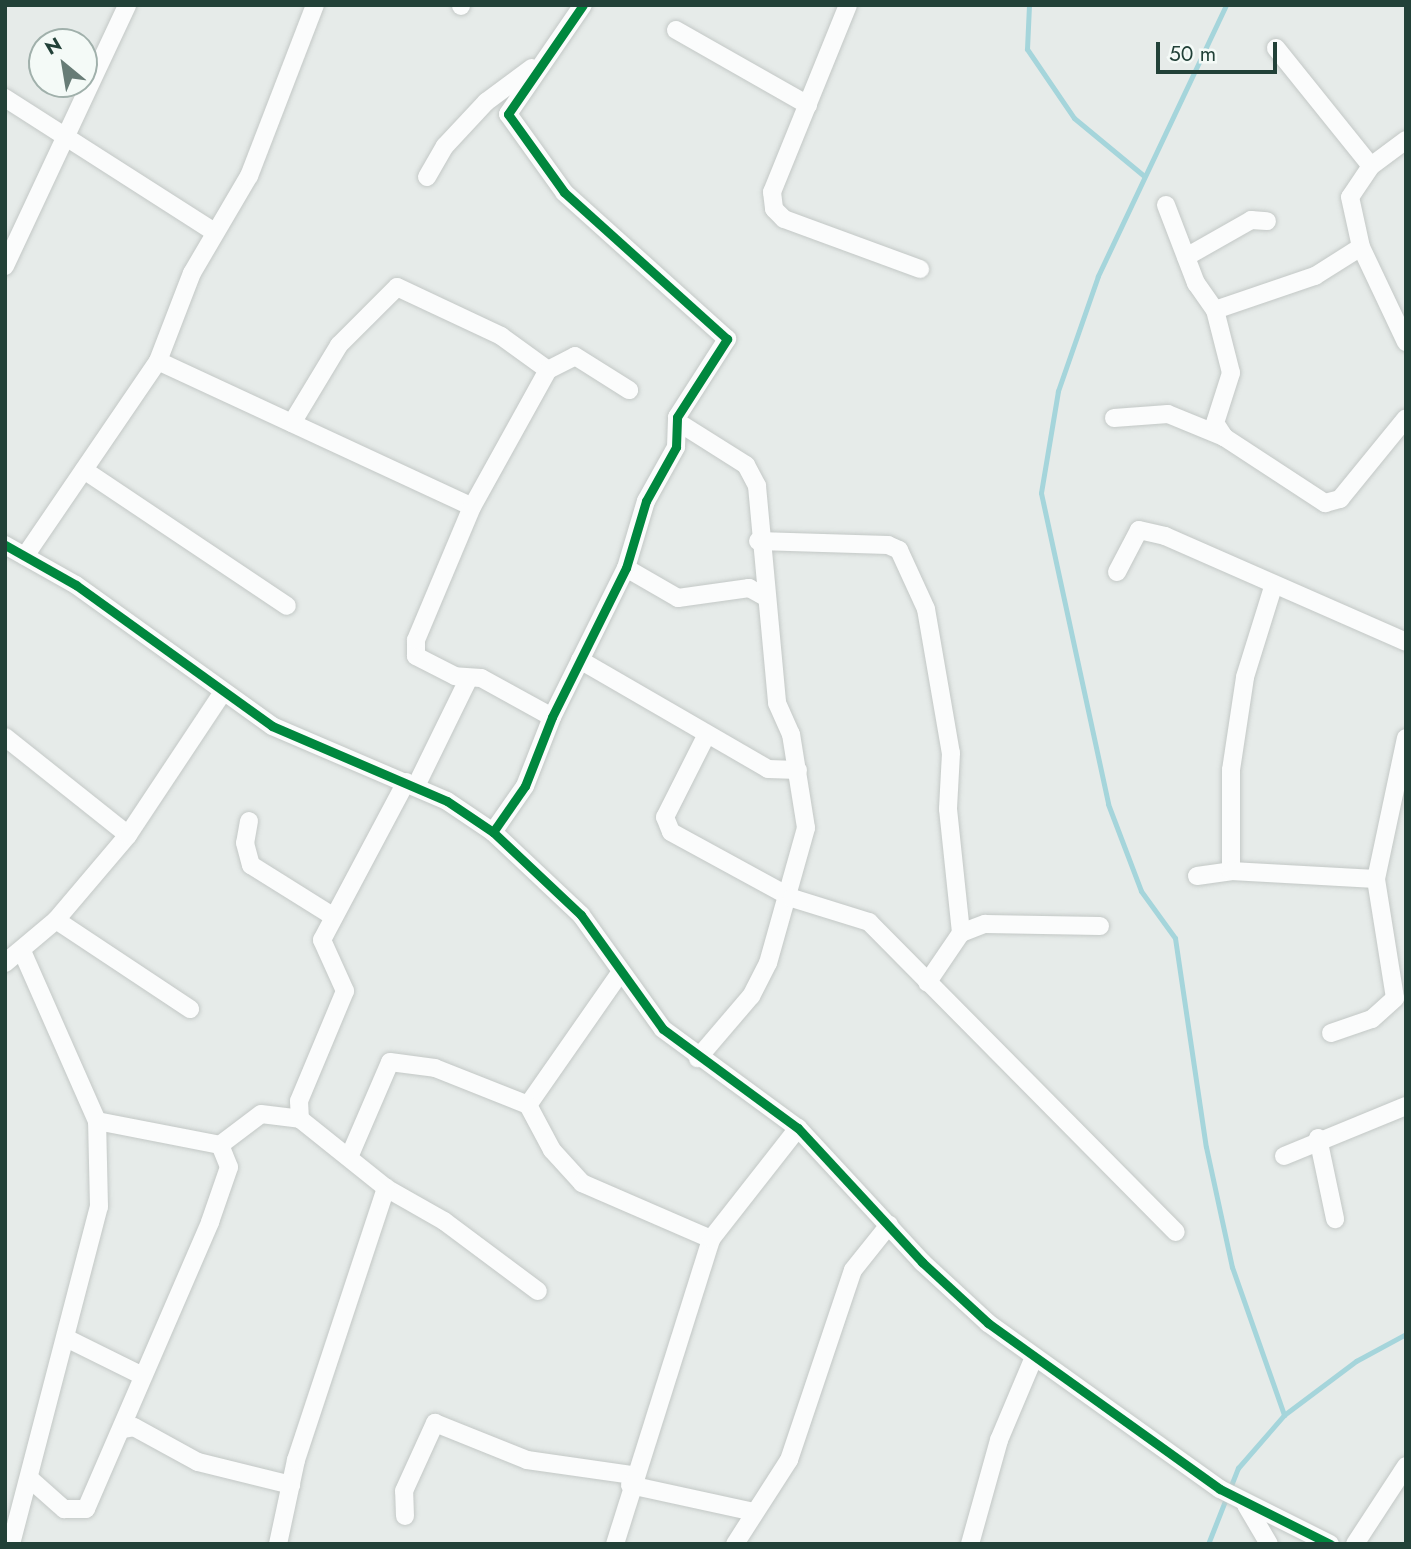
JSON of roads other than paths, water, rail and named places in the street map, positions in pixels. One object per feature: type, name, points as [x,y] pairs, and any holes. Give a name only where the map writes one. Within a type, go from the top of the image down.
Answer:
[{"type":"street","points":[[5,266],[127,5]]},
{"type":"street","points":[[25,556],[158,361],[214,231],[249,176],[315,5]]},
{"type":"street","points":[[583,5],[537,66],[508,114],[517,131],[564,192],[727,339],[677,416],[681,424],[753,474],[765,597],[776,640],[777,703],[798,770],[806,828],[792,898],[751,996],[698,1058]]},
{"type":"street","points":[[848,5],[772,192],[774,209],[784,219],[920,269]]},
{"type":"street","points":[[676,30],[808,105]]},
{"type":"street","points":[[1276,48],[1371,166]]},
{"type":"street","points":[[427,177],[445,146],[486,102],[537,66]]},
{"type":"street","points":[[5,98],[64,139],[214,231]]},
{"type":"street","points":[[1406,140],[1371,166],[1350,197],[1361,247],[1401,317],[1406,342]]},
{"type":"street","points":[[1166,205],[1186,257],[1215,310],[1231,373],[1215,423],[1224,437]]},
{"type":"street","points":[[1186,257],[1251,220],[1267,221]]},
{"type":"street","points":[[1215,310],[1315,276],[1361,247]]},
{"type":"street","points":[[292,423],[339,345],[397,288],[501,336],[548,370]]},
{"type":"street","points":[[552,718],[481,678],[468,680],[414,650],[472,507],[548,370],[575,356],[628,390]]},
{"type":"street","points":[[158,361],[472,507]]},
{"type":"street","points":[[1114,418],[1168,414],[1224,437],[1333,503],[1406,418]]},
{"type":"street","points":[[493,832],[525,786],[552,718],[626,568],[646,501],[681,424]]},
{"type":"street","points":[[84,470],[287,606]]},
{"type":"street","points":[[1117,572],[1139,530],[1274,584],[1406,642]]},
{"type":"street","points":[[758,541],[899,550],[936,640],[951,753],[947,809],[961,933],[927,983]]},
{"type":"street","points":[[5,545],[76,585],[221,695],[272,726],[411,784],[493,832],[581,915],[663,1030],[798,1128],[964,1301],[1034,1357],[1220,1489],[1246,1505],[1330,1544]]},
{"type":"street","points":[[626,568],[678,598],[749,588],[765,597]]},
{"type":"street","points":[[1231,871],[1231,770],[1245,677],[1274,584]]},
{"type":"street","points":[[580,660],[706,736],[768,768],[798,770]]},
{"type":"street","points":[[468,680],[411,784],[331,915],[324,951],[344,978],[345,991],[299,1101],[300,1119],[313,1134],[350,1155],[386,1188],[444,1221],[538,1291]]},
{"type":"street","points":[[5,963],[22,951],[55,919],[128,835],[221,695]]},
{"type":"street","points":[[706,736],[665,817],[667,826],[792,898],[869,922],[1177,1232]]},
{"type":"street","points":[[5,737],[128,835]]},
{"type":"street","points":[[1331,1033],[1372,1019],[1395,998],[1376,879],[1406,738]]},
{"type":"street","points":[[250,821],[245,843],[251,865],[331,915]]},
{"type":"street","points":[[1197,876],[1231,871],[1376,879]]},
{"type":"street","points":[[55,919],[190,1009]]},
{"type":"street","points":[[961,933],[997,924],[1100,926]]},
{"type":"street","points":[[11,1544],[14,1502],[29,1478],[99,1207],[97,1122],[22,951]]},
{"type":"street","points":[[528,1105],[620,973]]},
{"type":"street","points":[[350,1155],[390,1062],[479,1082],[528,1105],[552,1150],[582,1183],[711,1239]]},
{"type":"street","points":[[1284,1156],[1318,1138],[1406,1106]]},
{"type":"street","points":[[97,1122],[220,1145],[261,1114],[300,1119]]},
{"type":"street","points":[[615,1544],[631,1480],[711,1239],[798,1128]]},
{"type":"street","points":[[1318,1138],[1335,1219]]},
{"type":"street","points":[[29,1478],[64,1509],[86,1509],[124,1429],[141,1375],[210,1222],[229,1167],[220,1145]]},
{"type":"street","points":[[278,1544],[291,1485],[386,1188]]},
{"type":"street","points":[[736,1544],[789,1460],[853,1270],[889,1224]]},
{"type":"street","points":[[66,1339],[141,1375]]},
{"type":"street","points":[[970,1544],[999,1440],[1034,1357]]},
{"type":"street","points":[[405,1516],[404,1490],[435,1423],[527,1460],[631,1480],[754,1513]]},
{"type":"street","points":[[124,1429],[134,1427],[198,1462],[291,1485]]},
{"type":"street","points":[[1355,1544],[1406,1465]]},
{"type":"street","points":[[1246,1505],[1269,1544]]},
{"type":"waterway","points":[[1029,5],[1027,49],[1074,118],[1144,176]]},
{"type":"waterway","points":[[1226,5],[1098,276],[1058,391],[1041,493],[1108,804],[1141,891],[1175,938],[1206,1147],[1232,1267],[1284,1415]]},
{"type":"waterway","points":[[1208,1544],[1238,1468],[1284,1415],[1356,1361],[1406,1334]]}]
